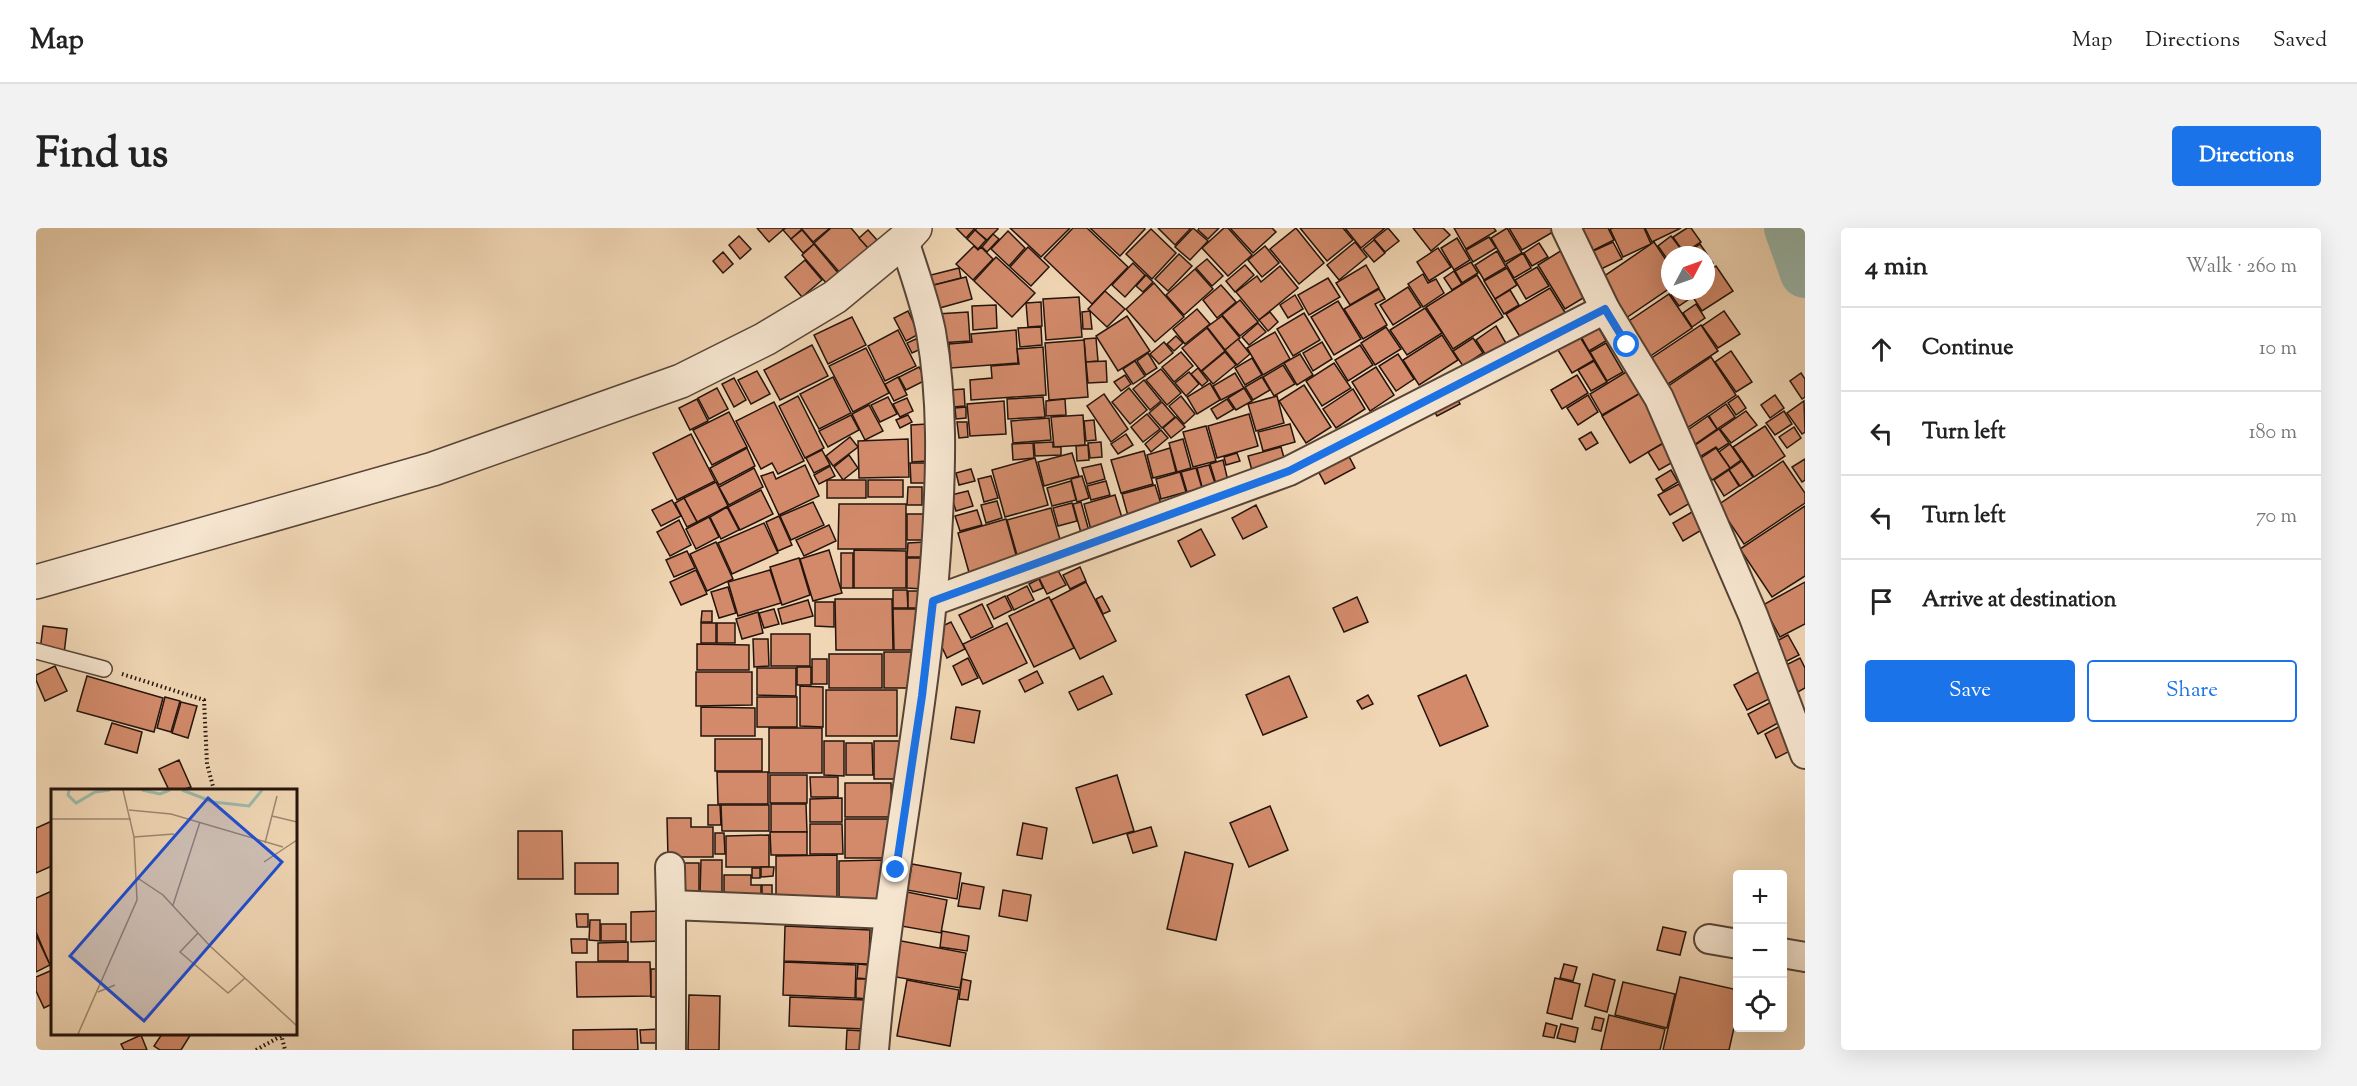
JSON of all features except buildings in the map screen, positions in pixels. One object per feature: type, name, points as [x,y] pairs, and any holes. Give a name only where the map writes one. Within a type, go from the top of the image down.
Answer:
[{"type":"street","points":[[1566,228],[1605,309],[1659,398],[1696,479],[1753,615],[1805,754]]},
{"type":"street","points":[[36,582],[433,469],[681,381],[765,339],[835,297],[910,234],[931,330],[940,410],[940,481],[933,601],[922,696],[889,914],[874,1050]]},
{"type":"street","points":[[933,601],[1289,471],[1605,309]]},
{"type":"street","points":[[670,867],[673,971],[671,1050]]},
{"type":"street","points":[[671,905],[889,914]]},
{"type":"street","points":[[1710,939],[1733,943]]},
{"type":"street","points":[[1787,954],[1805,957]]},
{"type":"lane","points":[[36,651],[104,669]]},
{"type":"path","points":[[104,669],[204,700],[207,764],[214,789]]},
{"type":"path","points":[[256,1050],[281,1035],[285,1050]]},
{"type":"waterway","points":[[1789,228],[1805,273]]},
{"type":"route","points":[[896,870],[922,696],[933,601],[1289,471],[1605,309],[1627,345]]}]
